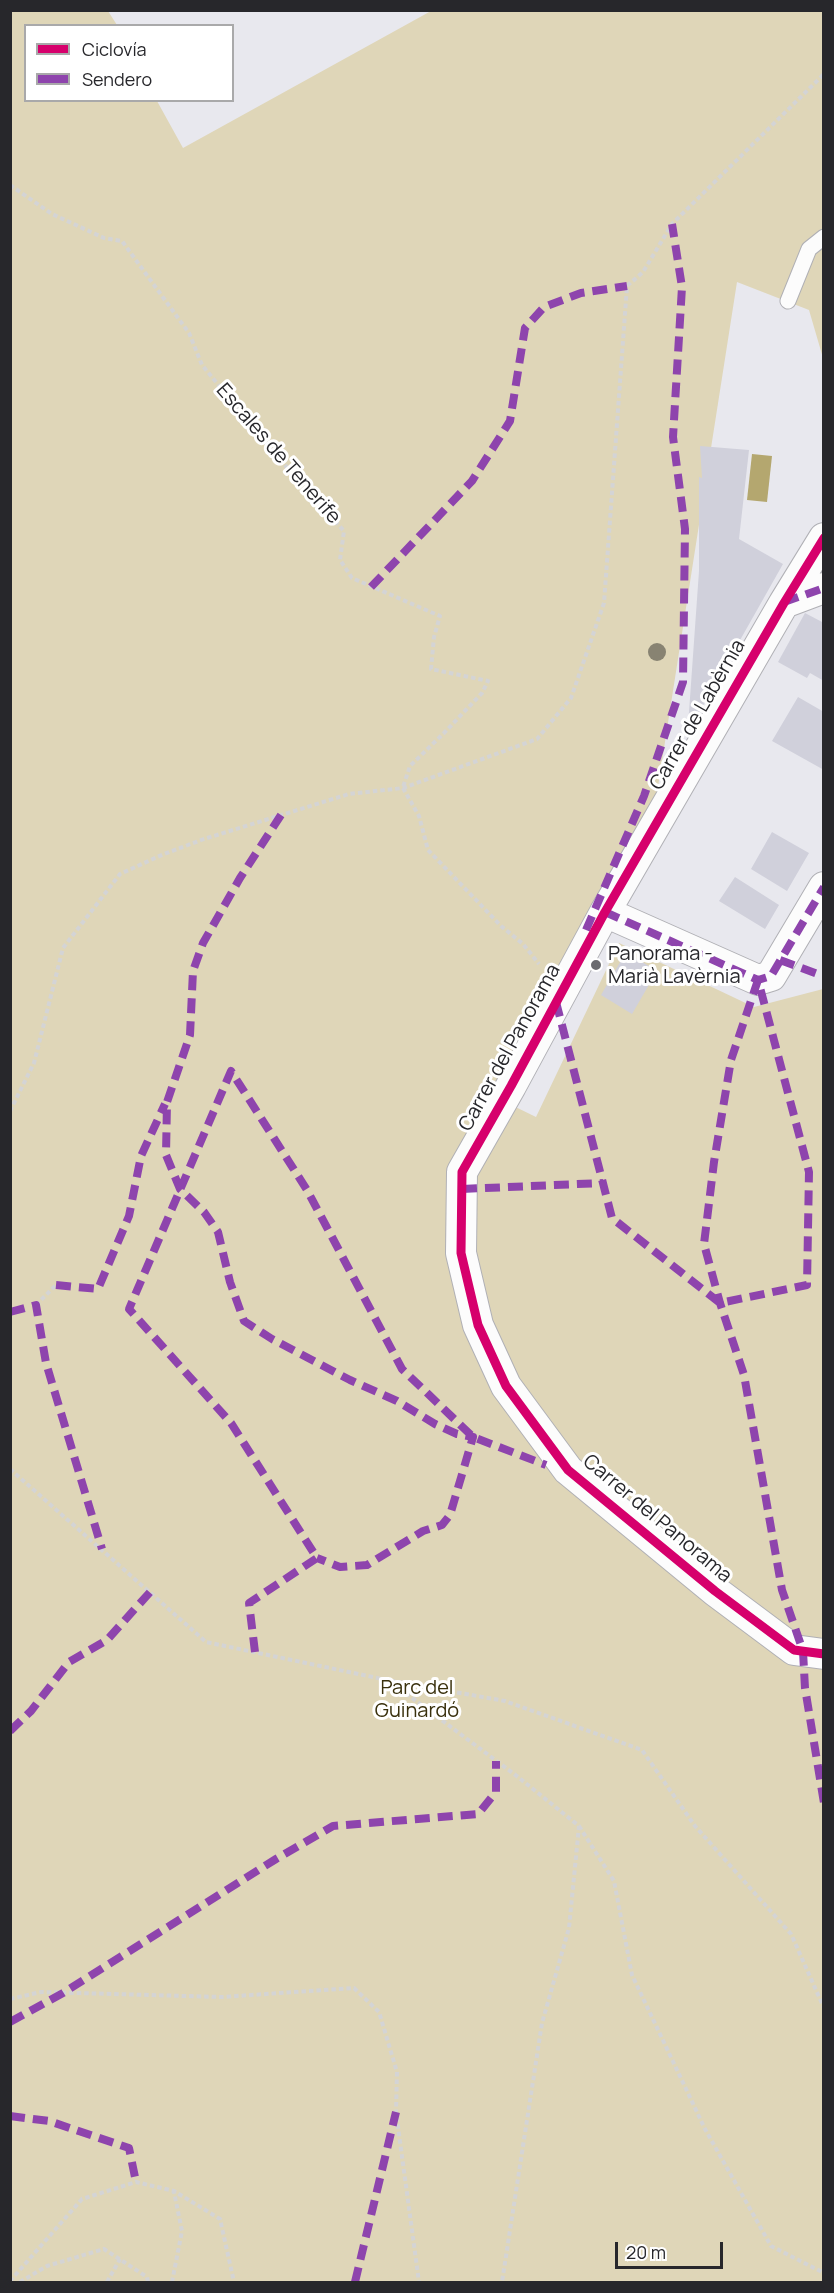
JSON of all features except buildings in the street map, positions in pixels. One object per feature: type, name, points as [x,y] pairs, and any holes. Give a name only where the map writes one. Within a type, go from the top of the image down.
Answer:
[{"type":"street","name":"Carrer de Labèrnia","points":[[605,912],[824,538]]},
{"type":"street","points":[[784,603],[824,588]]},
{"type":"street","points":[[605,912],[758,980],[771,976],[824,887]]},
{"type":"street","name":"Carrer del Panorama","points":[[605,912],[462,1172],[461,1253],[478,1324],[506,1386],[568,1470],[715,1591],[794,1650],[824,1654]]},
{"type":"lane","points":[[788,301],[809,249],[824,237]]},
{"type":"path","points":[[10,1111],[34,1063],[63,948],[120,873],[204,839],[349,794],[403,788],[537,739],[571,698],[604,603],[627,286],[643,272],[672,224],[824,74]]},
{"type":"path","points":[[403,788],[419,816],[428,850],[501,926],[523,944],[541,966]]},
{"type":"path","points":[[36,1305],[56,1285]]},
{"type":"path","points":[[10,1470],[206,1642],[387,1680],[505,1701],[642,1750],[695,1826],[791,1934],[824,2008]]},
{"type":"path","points":[[387,1680],[518,1777],[579,1826],[614,1881],[632,1975],[705,2129],[771,2246],[824,2273]]},
{"type":"path","points":[[502,2283],[542,2023],[569,1928],[579,1826]]},
{"type":"path","points":[[10,1999],[41,1992],[222,1996],[354,1988],[379,2012],[397,2072],[396,2112],[419,2283]]},
{"type":"path","points":[[10,2281],[82,2199],[136,2182],[174,2192],[220,2219],[234,2283]]},
{"type":"path","points":[[172,2283],[182,2231],[174,2192]]},
{"type":"path","points":[[20,2283],[47,2266],[104,2249],[147,2277],[148,2283]]},
{"type":"path","points":[[107,2283],[120,2259]]},
{"type":"path","points":[[29,2283],[33,2275]]},
{"type":"green space","name":"Parc del Guinardó","points":[[11,11],[108,11],[116,24],[24,24],[24,102],[158,102],[183,148],[431,11],[823,11],[823,358],[809,310],[737,282],[657,793],[495,1097],[536,1117],[619,943],[754,1007],[823,989],[823,2282],[11,2282]]},
{"type":"shaded area","points":[[752,454],[772,456],[767,502],[747,500]]},
{"type":"marked path","points":[[586,930],[644,796],[683,682],[685,529],[673,437],[682,287],[672,224]]},
{"type":"marked path","points":[[371,587],[472,481],[510,421],[525,328],[544,307],[581,293],[627,286]]},
{"type":"marked path","points":[[784,602],[824,588]]},
{"type":"marked path","points":[[281,815],[240,878],[203,943],[193,971],[190,1035],[167,1102],[166,1155],[180,1189],[204,1212],[218,1232],[230,1282],[244,1321],[272,1339],[350,1380],[397,1401],[435,1424],[457,1434],[473,1437],[450,1515],[442,1525],[423,1531],[367,1565],[340,1567],[317,1558]]},
{"type":"marked path","points":[[605,912],[758,980],[771,976],[824,887]]},
{"type":"marked path","points":[[780,960],[818,974],[824,972]]},
{"type":"marked path","points":[[758,980],[731,1060],[714,1162],[704,1244],[720,1303],[744,1375],[782,1590],[803,1651],[805,1688],[824,1803]]},
{"type":"marked path","points":[[556,1002],[612,1218],[720,1303],[807,1285],[809,1172],[758,980]]},
{"type":"marked path","points":[[255,1652],[249,1603],[317,1558],[231,1423],[129,1309],[231,1071],[307,1190],[402,1369],[473,1437],[546,1465]]},
{"type":"marked path","points":[[56,1285],[98,1289],[129,1216],[141,1156],[165,1104]]},
{"type":"marked path","points":[[462,1189],[603,1183]]},
{"type":"marked path","points":[[10,1312],[36,1305],[46,1363],[102,1549]]},
{"type":"marked path","points":[[10,1731],[31,1711],[69,1662],[107,1640],[151,1591]]},
{"type":"marked path","points":[[10,2022],[63,1993],[276,1859],[333,1826],[478,1814],[496,1792],[496,1761]]},
{"type":"marked path","points":[[355,2282],[396,2112]]},
{"type":"marked path","points":[[10,2116],[49,2121],[129,2148],[136,2182]]},
{"type":"cycle path","points":[[824,538],[605,912],[462,1172],[461,1253],[478,1325],[506,1386],[568,1470],[715,1591],[794,1650],[824,1654]]},
{"type":"place","name":"Panorama - Marià Lavèrnia","points":[[596,965]]}]
